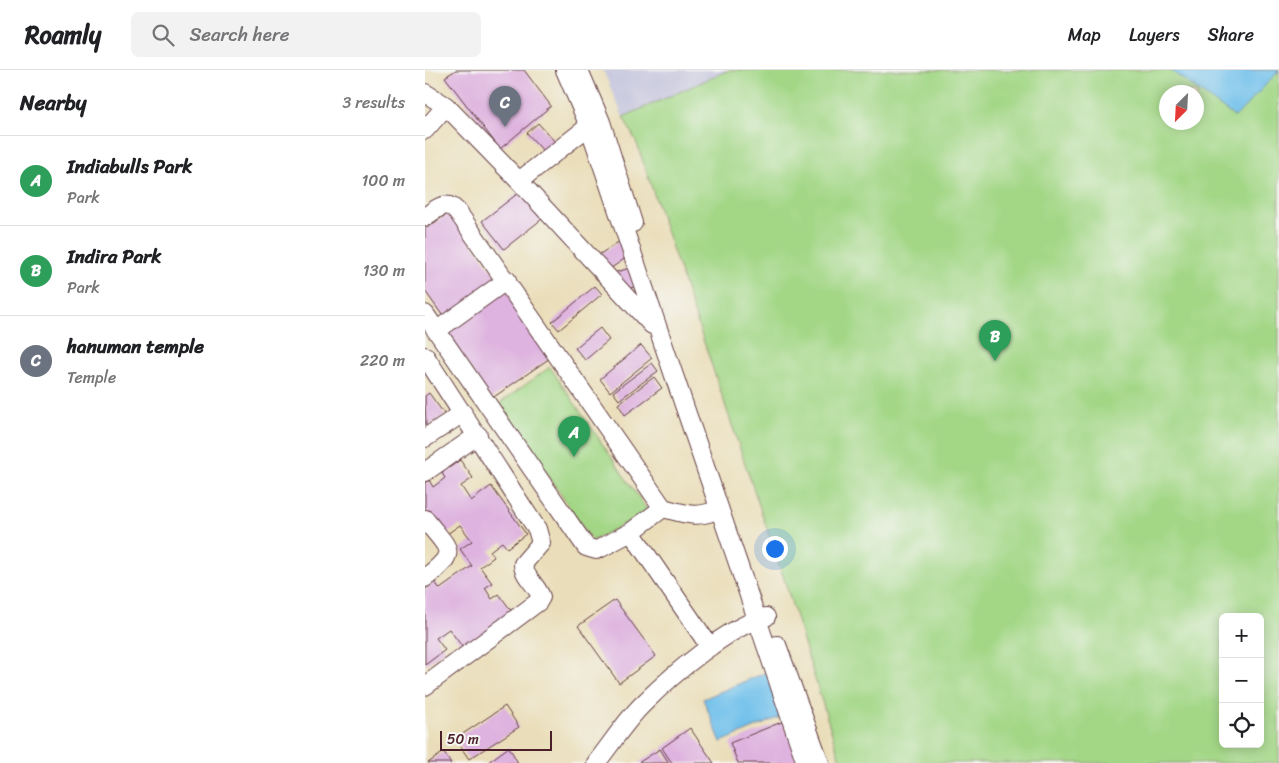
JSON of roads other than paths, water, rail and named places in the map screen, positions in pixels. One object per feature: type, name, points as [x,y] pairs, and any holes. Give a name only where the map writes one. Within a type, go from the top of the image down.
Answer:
[{"type":"street","points":[[565,70],[589,126],[662,330],[761,618],[806,763]]},
{"type":"street","points":[[579,70],[601,122],[662,330],[712,512],[761,618],[820,763]]},
{"type":"street","points":[[425,93],[446,106],[662,330]]},
{"type":"street","points":[[425,130],[446,106]]},
{"type":"street","points":[[519,181],[589,126]]},
{"type":"street","points":[[425,217],[443,205],[453,207],[507,280],[663,508]]},
{"type":"street","points":[[436,331],[507,280]]},
{"type":"street","points":[[425,314],[586,546],[596,550],[631,532],[663,508],[712,512]]},
{"type":"street","points":[[425,356],[537,530],[541,543],[524,561],[523,569],[539,590],[541,597],[538,602],[425,686]]},
{"type":"street","points":[[425,438],[463,413]]},
{"type":"street","points":[[425,472],[477,435]]},
{"type":"street","points":[[425,519],[446,546],[448,553],[446,561],[425,578]]},
{"type":"street","points":[[631,532],[651,565],[710,647]]},
{"type":"street","points":[[596,763],[643,703],[710,647],[761,618]]},
{"type":"water","points":[[1170,70],[1279,70],[1235,117],[1204,95],[1204,85],[1191,85]]},
{"type":"water","points":[[767,672],[785,715],[721,742],[703,699]]},
{"type":"place","name":"hanuman temple","points":[[505,127]]},
{"type":"place","name":"Indira Park","points":[[995,361]]},
{"type":"place","name":"Indiabulls Park","points":[[574,457]]}]
